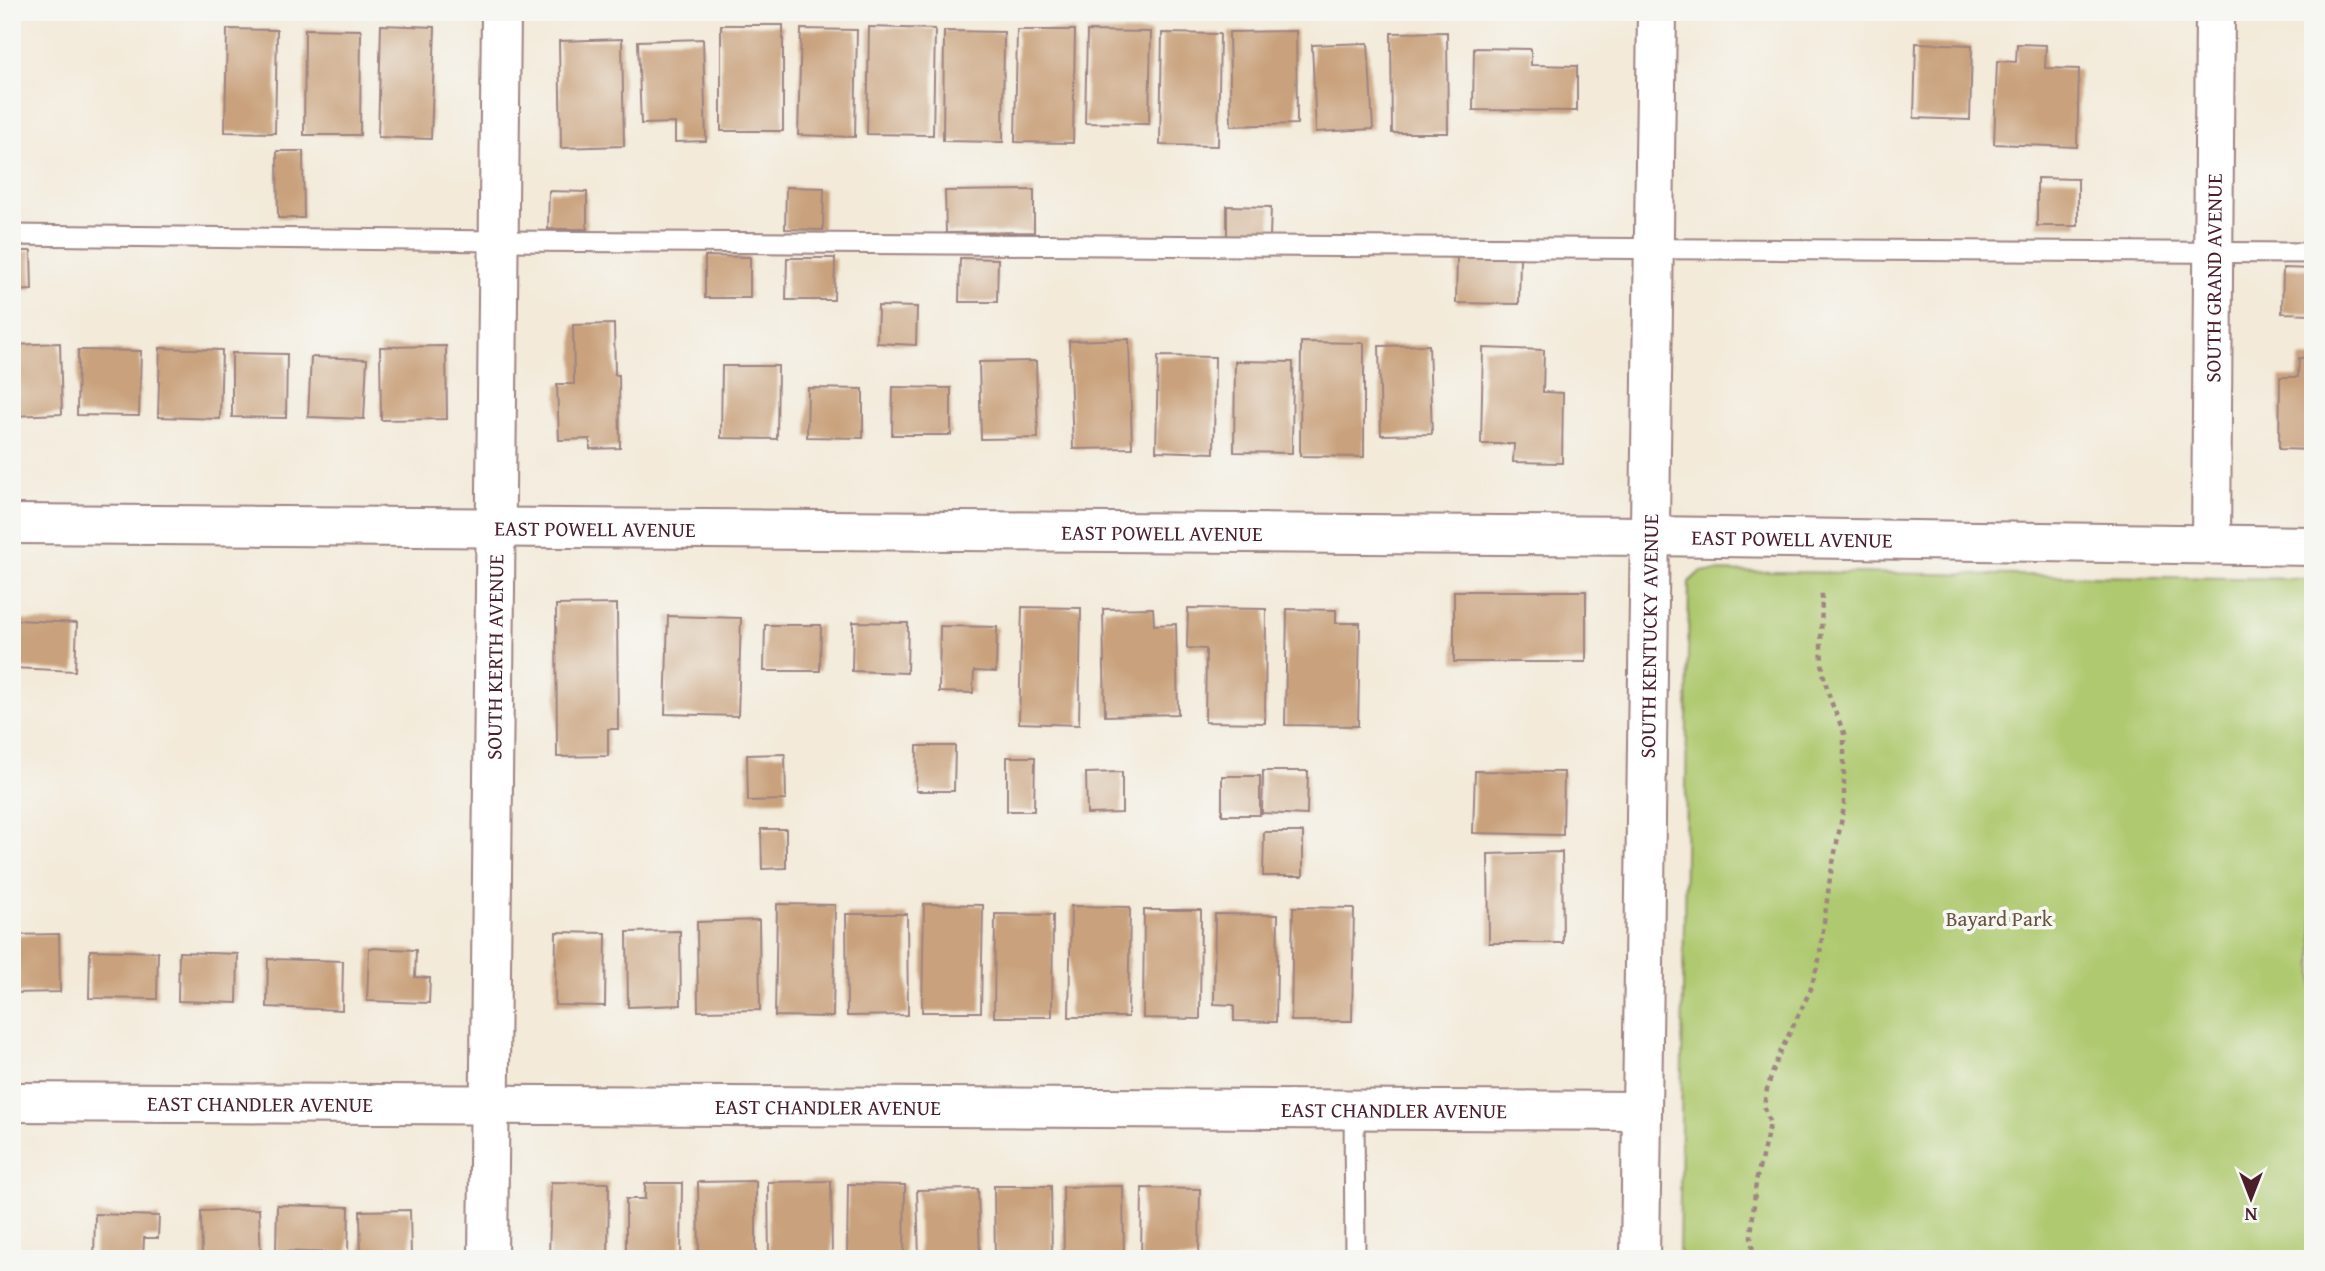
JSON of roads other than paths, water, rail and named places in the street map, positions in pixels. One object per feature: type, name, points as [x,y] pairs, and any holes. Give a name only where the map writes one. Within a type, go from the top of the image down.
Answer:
[{"type":"street","name":"SOUTH KERTH AVENUE","points":[[488,1259],[501,12]]},
{"type":"street","name":"SOUTH KENTUCKY AVENUE","points":[[1640,1259],[1657,12]]},
{"type":"street","name":"SOUTH GRAND AVENUE","points":[[2211,544],[2216,12]]},
{"type":"street","name":"EAST POWELL AVENUE","points":[[12,524],[1650,536],[2313,547]]},
{"type":"street","name":"EAST CHANDLER AVENUE","points":[[12,1102],[1642,1111]]},
{"type":"lane","points":[[12,234],[498,241],[2313,253]]},
{"type":"lane","points":[[1354,1110],[1355,1259]]},
{"type":"park label","name":"Bayard Park","points":[[1999,918]]}]
